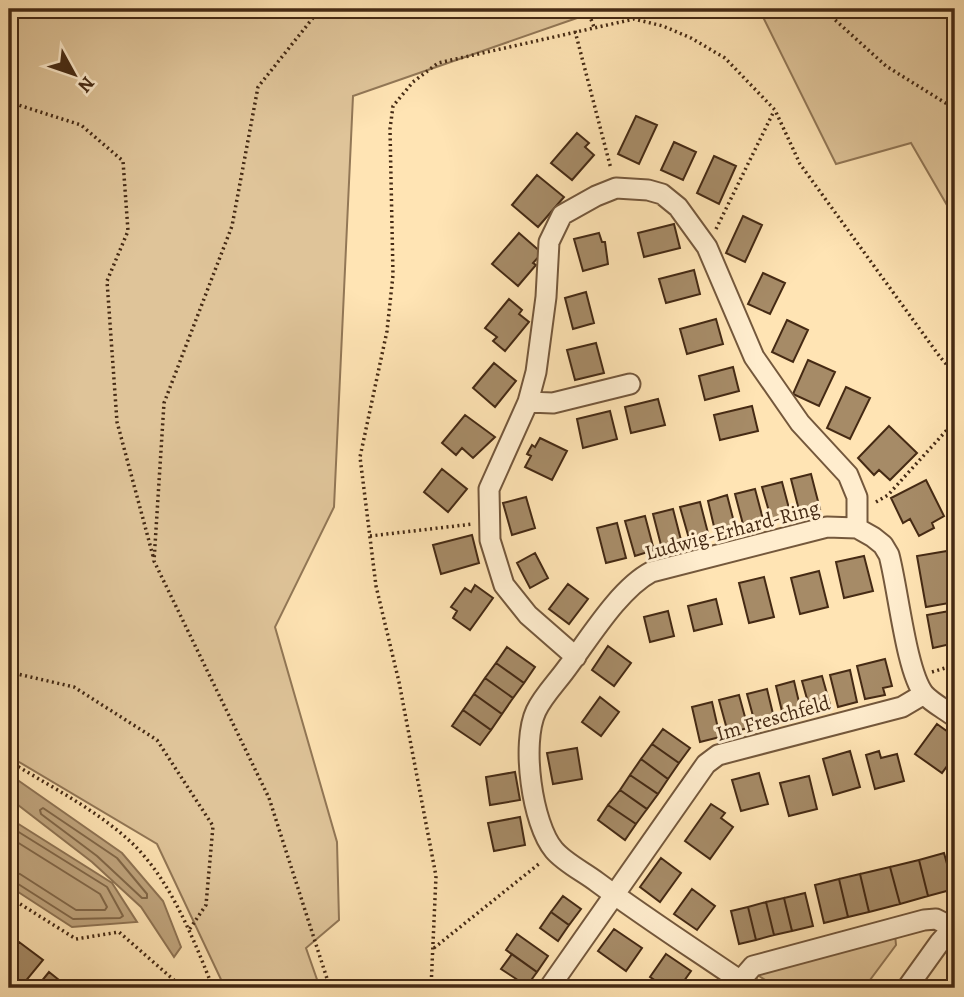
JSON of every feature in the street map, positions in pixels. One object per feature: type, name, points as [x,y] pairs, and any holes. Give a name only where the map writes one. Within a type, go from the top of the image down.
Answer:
[{"type":"street","points":[[576,657],[528,615],[504,585],[490,540],[489,489],[528,402],[536,372],[550,242],[562,215],[617,188],[648,190],[662,194],[678,207],[707,247],[754,357],[800,423],[854,485],[858,520],[883,545],[889,555],[912,667],[924,694],[955,717]]},
{"type":"street","points":[[528,402],[553,403],[630,384]]},
{"type":"street","name":"Ludwig-Erhard-Ring","points":[[858,520],[651,572],[637,580],[536,710],[531,725],[529,750],[537,810],[543,831],[555,851],[613,894],[746,984],[753,966],[924,920],[936,919],[954,926],[907,988]]},
{"type":"street","name":"Im Freschfeld","points":[[549,988],[706,764],[718,755],[902,706],[924,694]]},
{"type":"path","points":[[154,561],[164,403],[233,226],[258,87],[320,9]]},
{"type":"path","points":[[587,9],[594,27]]},
{"type":"path","points":[[823,9],[886,66],[955,109]]},
{"type":"path","points":[[575,31],[617,188]]},
{"type":"path","points":[[9,102],[81,125],[122,161],[128,231],[107,281],[117,422],[154,561],[269,798],[330,988]]},
{"type":"path","points":[[707,247],[775,110]]},
{"type":"path","points":[[858,520],[888,495],[955,421]]},
{"type":"path","points":[[370,536],[489,522]]},
{"type":"path","points":[[9,672],[74,687],[158,740],[213,827],[206,905],[190,930]]},
{"type":"path","points":[[9,761],[107,822],[153,866],[190,930],[213,988]]},
{"type":"path","points":[[432,949],[555,851]]},
{"type":"path","points":[[9,912],[17,902],[76,939],[119,932],[183,988]]},
{"type":"shaded area","points":[[9,9],[576,9],[577,18],[353,96],[334,507],[275,627],[337,842],[339,920],[306,948],[320,988],[225,988],[157,844],[9,756]]},
{"type":"shaded area","points":[[759,9],[955,9],[955,219],[911,143],[836,164]]},
{"type":"shaded area","points":[[895,934],[896,945],[864,988],[778,988],[759,976],[760,970]]},
{"type":"water","points":[[9,774],[122,853],[163,901],[181,947],[174,957],[141,907],[92,862],[9,798]]},
{"type":"water","points":[[9,818],[112,883],[137,922],[72,927],[9,886]]},
{"type":"building","points":[[636,116],[657,125],[639,164],[618,154]]},
{"type":"building","points":[[577,133],[589,143],[585,147],[594,155],[572,180],[551,163]]},
{"type":"building","points":[[674,142],[696,152],[683,180],[661,170]]},
{"type":"building","points":[[714,156],[736,166],[719,204],[697,193]]},
{"type":"building","points":[[537,175],[564,197],[538,227],[512,205]]},
{"type":"building","points":[[743,216],[762,225],[745,262],[726,253]]},
{"type":"building","points":[[674,224],[680,248],[644,257],[638,233]]},
{"type":"building","points":[[519,233],[542,253],[533,263],[536,265],[518,286],[492,264]]},
{"type":"building","points":[[599,233],[602,242],[605,242],[608,264],[583,271],[574,239]]},
{"type":"building","points":[[694,270],[700,294],[666,303],[659,279]]},
{"type":"building","points":[[763,273],[785,283],[770,314],[748,304]]},
{"type":"building","points":[[586,292],[594,323],[573,329],[565,298]]},
{"type":"building","points":[[509,299],[522,310],[519,314],[529,322],[505,351],[493,341],[497,337],[485,328]]},
{"type":"building","points":[[716,319],[723,344],[687,354],[680,329]]},
{"type":"building","points":[[787,320],[808,330],[793,362],[772,352]]},
{"type":"building","points":[[596,343],[604,373],[575,380],[567,350]]},
{"type":"building","points":[[808,360],[835,372],[819,406],[793,394]]},
{"type":"building","points":[[494,363],[516,381],[495,407],[473,388]]},
{"type":"building","points":[[733,367],[739,391],[705,400],[699,376]]},
{"type":"building","points":[[846,387],[870,398],[850,439],[827,428]]},
{"type":"building","points":[[658,399],[665,425],[631,433],[625,407]]},
{"type":"building","points":[[752,406],[758,431],[720,440],[714,415]]},
{"type":"building","points":[[610,411],[617,439],[583,448],[577,419]]},
{"type":"building","points":[[465,415],[495,437],[473,458],[462,448],[456,455],[442,443]]},
{"type":"building","points":[[889,426],[917,453],[890,480],[879,470],[874,475],[858,458]]},
{"type":"building","points":[[540,438],[567,451],[552,480],[525,467],[531,456],[527,454]]},
{"type":"building","points":[[442,469],[467,489],[448,512],[424,492]]},
{"type":"building","points":[[811,474],[820,509],[800,514],[791,479]]},
{"type":"building","points":[[926,480],[944,516],[932,523],[934,528],[919,536],[910,519],[903,523],[891,498]]},
{"type":"building","points":[[782,482],[791,516],[772,522],[762,487]]},
{"type":"building","points":[[755,489],[764,523],[744,528],[735,494]]},
{"type":"building","points":[[727,495],[736,530],[716,535],[708,501]]},
{"type":"building","points":[[526,497],[535,528],[512,535],[503,503]]},
{"type":"building","points":[[700,502],[709,537],[690,542],[680,507]]},
{"type":"building","points":[[673,509],[682,544],[662,549],[653,514]]},
{"type":"building","points":[[645,516],[654,550],[635,556],[625,521]]},
{"type":"building","points":[[617,523],[626,558],[606,563],[597,528]]},
{"type":"building","points":[[472,535],[479,563],[441,574],[433,545]]},
{"type":"building","points":[[953,550],[955,602],[926,607],[917,556]]},
{"type":"building","points":[[535,553],[548,578],[530,588],[517,563]]},
{"type":"building","points":[[864,556],[873,591],[844,598],[836,562]]},
{"type":"building","points":[[819,571],[828,607],[800,614],[791,578]]},
{"type":"building","points":[[764,577],[774,617],[749,623],[739,583]]},
{"type":"building","points":[[568,584],[588,599],[569,624],[549,609]]},
{"type":"building","points":[[475,585],[493,598],[470,630],[453,618],[457,611],[451,607],[465,588],[471,592]]},
{"type":"building","points":[[716,599],[722,624],[694,631],[688,606]]},
{"type":"building","points":[[955,610],[955,643],[933,648],[927,615]]},
{"type":"building","points":[[668,611],[674,636],[650,642],[644,617]]},
{"type":"building","points":[[608,646],[631,663],[614,686],[592,670]]},
{"type":"building","points":[[507,647],[535,667],[524,683],[496,663]]},
{"type":"building","points":[[885,659],[892,686],[883,688],[885,695],[865,699],[857,666]]},
{"type":"building","points":[[496,663],[524,683],[513,698],[485,678]]},
{"type":"building","points":[[850,670],[857,702],[838,707],[830,675]]},
{"type":"building","points":[[822,676],[831,708],[811,713],[802,681]]},
{"type":"building","points":[[485,678],[513,698],[502,714],[474,694]]},
{"type":"building","points":[[794,681],[802,715],[784,720],[776,686]]},
{"type":"building","points":[[767,689],[775,722],[756,727],[747,694]]},
{"type":"building","points":[[474,694],[502,714],[491,730],[463,710]]},
{"type":"building","points":[[739,695],[748,728],[728,733],[719,700]]},
{"type":"building","points":[[600,697],[619,712],[601,736],[582,722]]},
{"type":"building","points":[[712,702],[720,737],[700,742],[692,707]]},
{"type":"building","points":[[463,710],[491,730],[480,745],[452,726]]},
{"type":"building","points":[[937,724],[955,737],[955,755],[942,773],[915,754]]},
{"type":"building","points":[[663,729],[690,748],[679,763],[652,744]]},
{"type":"building","points":[[652,744],[679,763],[668,779],[641,759]]},
{"type":"building","points":[[577,748],[582,779],[553,784],[547,753]]},
{"type":"building","points":[[850,751],[860,787],[833,795],[823,759]]},
{"type":"building","points":[[879,751],[881,758],[897,754],[904,781],[875,789],[866,755]]},
{"type":"building","points":[[641,759],[668,779],[658,794],[630,775]]},
{"type":"building","points":[[515,772],[520,800],[490,805],[486,777]]},
{"type":"building","points":[[759,773],[768,804],[741,811],[732,780]]},
{"type":"building","points":[[630,775],[658,794],[647,809],[620,790]]},
{"type":"building","points":[[809,776],[817,809],[789,816],[780,783]]},
{"type":"building","points":[[620,790],[647,809],[636,824],[608,805]]},
{"type":"building","points":[[711,804],[725,813],[721,818],[733,827],[710,859],[685,841]]},
{"type":"building","points":[[608,805],[636,824],[625,840],[598,820]]},
{"type":"building","points":[[520,817],[525,845],[494,851],[488,823]]},
{"type":"building","points":[[944,853],[954,889],[928,896],[919,860]]},
{"type":"building","points":[[661,858],[681,873],[660,902],[640,887]]},
{"type":"building","points":[[919,860],[928,896],[900,904],[890,867]]},
{"type":"building","points":[[890,867],[900,904],[869,912],[860,874]]},
{"type":"building","points":[[860,874],[869,912],[848,917],[839,879]]},
{"type":"building","points":[[839,879],[848,917],[824,923],[815,885]]},
{"type":"building","points":[[692,889],[715,906],[697,930],[674,914]]},
{"type":"building","points":[[805,893],[813,926],[792,931],[784,898]]},
{"type":"building","points":[[563,896],[581,909],[569,925],[551,912]]},
{"type":"building","points":[[784,898],[792,931],[774,935],[766,902]]},
{"type":"building","points":[[766,902],[774,935],[756,940],[748,907]]},
{"type":"building","points":[[748,907],[756,940],[739,944],[731,911]]},
{"type":"building","points":[[551,912],[569,925],[558,941],[540,928]]},
{"type":"building","points":[[614,929],[642,948],[626,971],[598,951]]},
{"type":"building","points":[[517,934],[548,956],[537,972],[506,950]]},
{"type":"building","points":[[19,942],[43,960],[20,988],[9,980],[9,954]]},
{"type":"building","points":[[512,954],[537,972],[527,986],[501,969]]},
{"type":"building","points":[[666,954],[691,971],[679,988],[667,988],[650,977]]},
{"type":"building","points":[[49,972],[69,988],[36,988]]}]
